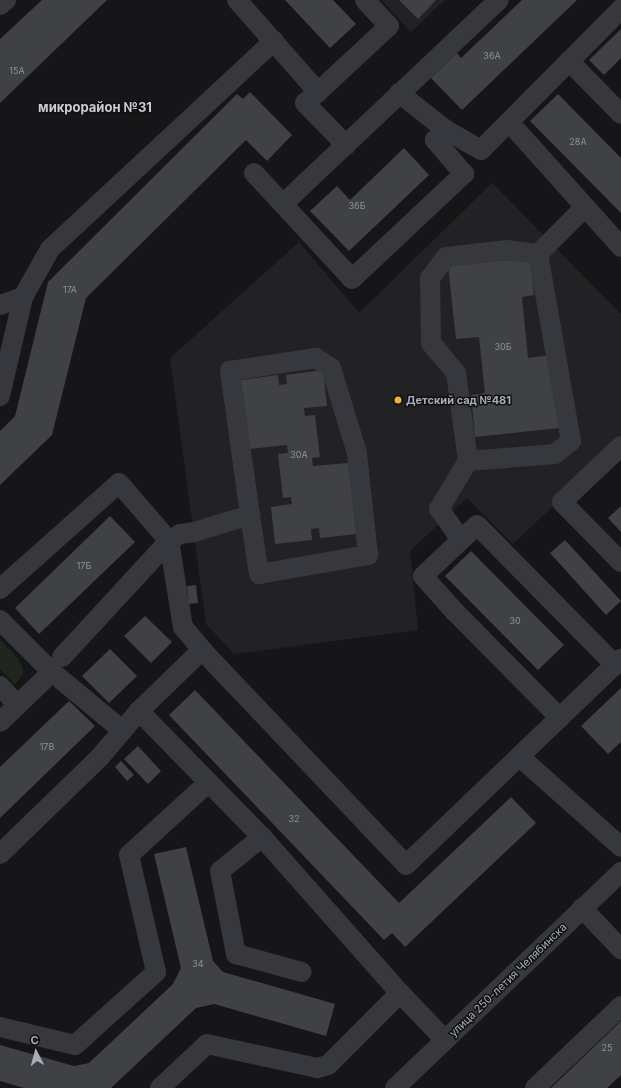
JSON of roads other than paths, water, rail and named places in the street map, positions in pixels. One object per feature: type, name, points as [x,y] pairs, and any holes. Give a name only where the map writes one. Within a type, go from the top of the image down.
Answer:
[{"type":"street","points":[[0,5],[6,0]]},
{"type":"street","points":[[237,0],[318,92]]},
{"type":"street","points":[[346,145],[305,103],[389,26],[365,0]]},
{"type":"street","points":[[283,204],[499,0]]},
{"type":"street","points":[[399,93],[446,130],[480,150],[621,10]]},
{"type":"street","points":[[0,396],[23,297],[50,249],[274,41]]},
{"type":"street","points":[[569,61],[621,114]]},
{"type":"street","points":[[509,122],[621,247]]},
{"type":"street","points":[[254,173],[352,279],[464,174],[435,140],[446,130]]},
{"type":"street","points":[[538,254],[585,207]]},
{"type":"street","points":[[461,540],[439,509],[468,461],[456,373],[431,343],[430,278],[446,257],[507,250],[538,254]]},
{"type":"street","points":[[468,461],[555,454],[571,441],[538,254]]},
{"type":"street","points":[[0,305],[23,297]]},
{"type":"street","points":[[316,358],[331,368],[357,453],[368,555],[259,574],[250,515],[230,371],[316,358]]},
{"type":"street","points":[[621,446],[562,502],[621,562]]},
{"type":"street","points":[[0,589],[118,483],[169,541],[183,626],[202,650],[406,865],[520,757],[618,662],[477,525],[423,576],[455,612],[560,718]]},
{"type":"street","points":[[0,722],[57,665],[169,541],[180,534],[194,532],[250,515]]},
{"type":"street","points":[[0,620],[57,665],[123,731]]},
{"type":"street","points":[[0,854],[100,757],[139,711],[202,650]]},
{"type":"street","points":[[0,686],[18,705]]},
{"type":"street","points":[[139,711],[262,837],[400,993],[445,1040]]},
{"type":"street","points":[[520,757],[621,847]]},
{"type":"street","points":[[0,1028],[76,1045],[156,972],[129,855],[209,782]]},
{"type":"street","points":[[262,837],[220,871],[236,954],[302,972]]},
{"type":"street","name":"улица 250-летия Челябинска","points":[[395,1088],[621,872]]},
{"type":"street","points":[[582,908],[621,949]]},
{"type":"street","points":[[160,1088],[207,1044],[317,1068],[328,1065],[400,993]]},
{"type":"street","points":[[535,1088],[621,1006]]},
{"type":"place","name":"Детский сад №481","points":[[398,400]]},
{"type":"district","name":"микрорайон №31","points":[[95,107]]}]
